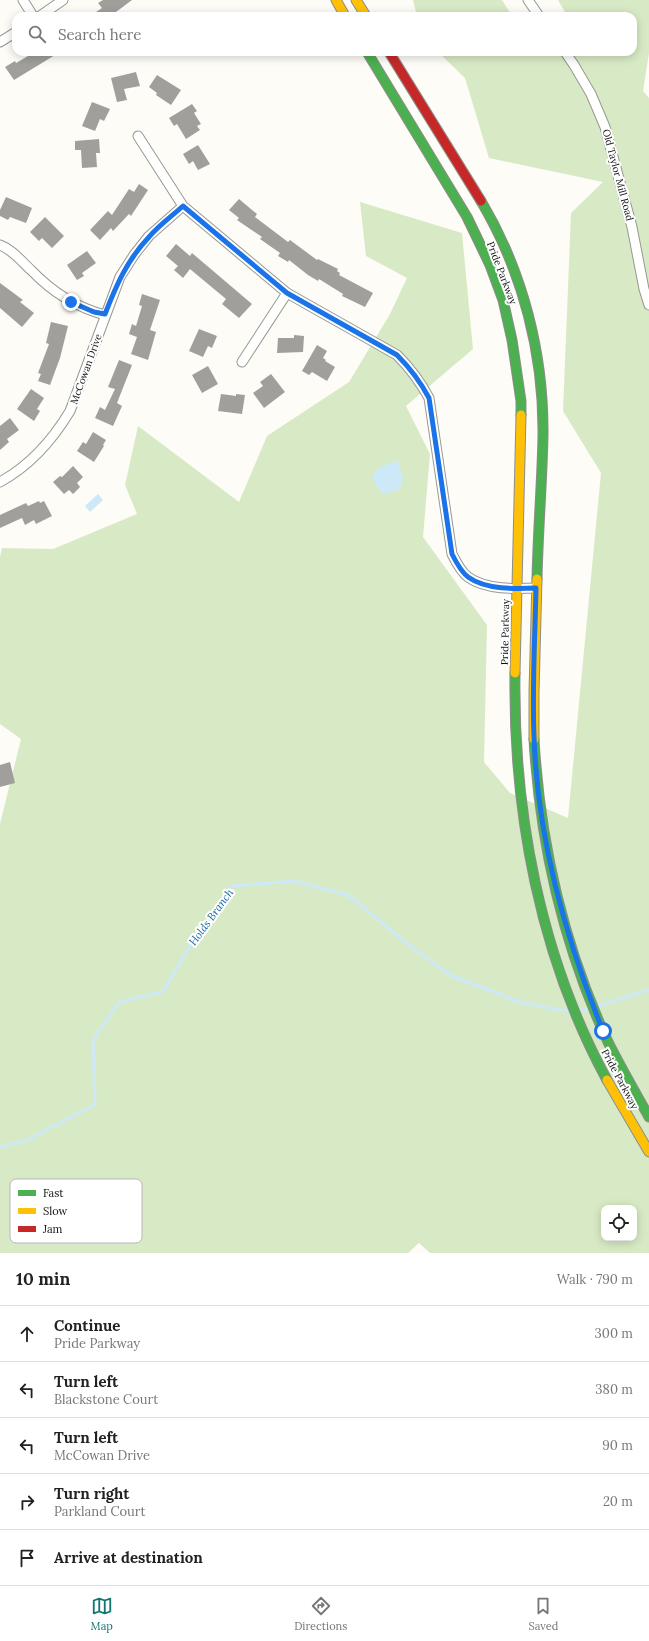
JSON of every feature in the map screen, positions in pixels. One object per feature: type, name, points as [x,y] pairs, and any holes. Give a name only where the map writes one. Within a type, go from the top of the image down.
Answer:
[{"type":"main road","points":[[336,0],[343,12]]},
{"type":"main road","points":[[356,0],[364,12]]},
{"type":"main road","name":"Pride Parkway","points":[[368,56],[467,217],[490,265],[503,300],[517,367],[521,401],[522,436],[515,700],[519,770],[524,819],[545,924],[565,987],[577,1017],[610,1088],[649,1152]]},
{"type":"main road","name":"Pride Parkway","points":[[391,56],[487,209],[510,258],[522,290],[537,358],[543,411],[536,588],[534,736],[545,841],[561,910],[588,994],[603,1031],[628,1081],[649,1117]]},
{"type":"street","points":[[23,0],[30,12]]},
{"type":"street","points":[[46,12],[63,0]]},
{"type":"street","points":[[528,0],[536,12]]},
{"type":"street","points":[[0,42],[12,34]]},
{"type":"street","name":"Old Taylor Mill Road","points":[[568,56],[591,94],[605,127],[632,227],[644,289],[649,305]]},
{"type":"street","points":[[138,136],[183,206],[287,293],[397,355],[412,370],[421,382],[429,398],[452,554],[457,564],[468,577],[481,584],[517,589],[536,588]]},
{"type":"street","name":"McCowan Drive","points":[[0,482],[34,459],[59,430],[70,411],[120,277],[134,255],[149,236],[183,206]]},
{"type":"street","points":[[0,245],[6,247],[19,257],[55,292],[71,302],[94,312],[105,314]]},
{"type":"street","points":[[242,362],[287,293]]},
{"type":"green space","points":[[413,0],[502,0],[510,12],[416,12]]},
{"type":"green space","points":[[558,0],[649,0],[649,53],[643,91],[649,98],[649,1253],[430,1253],[419,1243],[408,1253],[0,1253],[0,824],[21,739],[0,724],[0,557],[2,548],[53,549],[137,514],[125,485],[138,426],[239,502],[267,436],[349,382],[390,314],[407,278],[366,256],[360,202],[462,233],[473,349],[406,406],[430,454],[423,537],[487,625],[484,762],[510,793],[568,818],[601,473],[563,411],[571,213],[603,182],[489,158],[465,78],[442,56],[637,56],[637,12],[565,12]]},
{"type":"water","points":[[397,460],[402,473],[402,484],[396,491],[382,493],[372,479],[377,469]]},
{"type":"water","points":[[98,494],[103,500],[90,512],[85,506]]},
{"type":"building","points":[[103,0],[132,0],[116,12],[96,12],[102,8],[98,3]]},
{"type":"building","points":[[28,56],[53,56],[14,80],[5,67],[15,61],[16,63]]},
{"type":"building","points":[[136,72],[140,86],[124,89],[127,100],[117,102],[111,78]]},
{"type":"building","points":[[157,75],[181,90],[171,105],[156,95],[157,93],[149,87]]},
{"type":"building","points":[[92,102],[110,109],[104,121],[100,119],[95,131],[82,126]]},
{"type":"building","points":[[192,104],[197,111],[194,113],[201,124],[197,126],[200,130],[186,139],[177,124],[174,126],[169,118]]},
{"type":"building","points":[[99,139],[100,153],[96,153],[97,167],[82,168],[81,150],[75,150],[75,141]]},
{"type":"building","points":[[198,145],[210,164],[198,170],[193,161],[189,164],[183,154]]},
{"type":"building","points":[[139,184],[148,190],[131,216],[129,214],[113,231],[111,228],[100,240],[90,230],[108,211],[112,215],[129,189],[134,192]]},
{"type":"building","points":[[6,197],[32,208],[26,223],[10,217],[8,220],[0,216],[0,210]]},
{"type":"building","points":[[239,199],[257,214],[255,217],[288,242],[290,240],[317,260],[318,259],[338,269],[337,271],[340,273],[339,275],[373,293],[365,307],[342,296],[343,294],[319,279],[318,281],[308,275],[289,260],[288,262],[278,256],[280,253],[260,239],[262,237],[237,220],[239,218],[229,210]]},
{"type":"building","points":[[45,217],[64,236],[52,248],[42,238],[39,241],[30,232]]},
{"type":"building","points":[[176,244],[190,256],[192,253],[252,304],[239,318],[222,304],[226,299],[190,269],[183,278],[174,270],[178,266],[166,256]]},
{"type":"building","points":[[87,251],[96,263],[82,273],[84,276],[77,280],[67,265]]},
{"type":"building","points":[[0,283],[23,300],[20,302],[34,313],[22,327],[0,308]]},
{"type":"building","points":[[142,294],[160,300],[150,330],[156,332],[148,360],[131,354],[137,337],[129,334],[132,324],[136,326],[142,306],[139,305]]},
{"type":"building","points":[[51,322],[68,326],[60,358],[50,385],[38,381],[41,374],[38,373],[49,344],[46,343]]},
{"type":"building","points":[[199,329],[217,336],[212,348],[208,346],[203,357],[189,351]]},
{"type":"building","points":[[294,335],[304,336],[303,352],[277,353],[278,338],[294,338]]},
{"type":"building","points":[[317,345],[327,351],[323,358],[326,360],[325,361],[335,367],[327,381],[312,372],[309,375],[302,371]]},
{"type":"building","points":[[119,360],[132,365],[117,403],[122,406],[113,426],[95,418],[100,407],[105,410],[115,389],[108,387]]},
{"type":"building","points":[[208,366],[218,384],[202,393],[192,375]]},
{"type":"building","points":[[271,374],[285,392],[264,408],[253,393],[263,386],[260,382]]},
{"type":"building","points":[[31,389],[44,398],[37,409],[40,411],[34,421],[17,409]]},
{"type":"building","points":[[221,394],[236,396],[236,394],[245,395],[242,414],[218,411]]},
{"type":"building","points":[[10,418],[19,430],[7,439],[9,442],[0,450],[0,426]]},
{"type":"building","points":[[93,432],[106,440],[94,462],[77,451],[83,442],[86,444]]},
{"type":"building","points":[[73,466],[83,477],[77,483],[80,487],[73,494],[69,490],[64,494],[53,482],[60,476],[62,477]]},
{"type":"building","points":[[39,501],[40,503],[44,501],[52,516],[36,524],[34,520],[25,525],[22,518],[0,528],[0,515],[26,503],[28,506]]},
{"type":"building","points":[[10,762],[15,783],[0,787],[0,765]]},
{"type":"waterway","name":"Holds Branch","points":[[0,1147],[27,1140],[95,1105],[93,1040],[119,1002],[163,992],[191,944],[232,886],[294,881],[348,895],[406,943],[450,975],[519,1002],[571,1012]]},
{"type":"waterway","name":"Holds Branch","points":[[597,1006],[649,990]]},
{"type":"waterway","name":"Holds Branch","points":[[578,1012],[590,1008]]},
{"type":"traffic: fast","points":[[369,56],[467,217],[490,265],[503,300],[512,340],[521,401],[521,415]]},
{"type":"traffic: fast","points":[[481,201],[509,256],[519,285],[528,314],[540,375],[543,436],[537,579]]},
{"type":"traffic: fast","points":[[515,673],[519,778],[535,882],[548,934],[564,984],[584,1033],[607,1080]]},
{"type":"traffic: fast","points":[[534,739],[537,778],[548,856],[567,932],[592,1006],[608,1042],[649,1117]]},
{"type":"traffic: slow","points":[[336,0],[343,12]]},
{"type":"traffic: slow","points":[[356,0],[364,12]]},
{"type":"traffic: slow","points":[[515,673],[521,415]]},
{"type":"traffic: slow","points":[[534,739],[537,579]]},
{"type":"traffic: slow","points":[[607,1080],[649,1152]]},
{"type":"traffic: jam","points":[[391,56],[481,201]]},
{"type":"route","points":[[71,302],[94,312],[105,314],[120,277],[134,255],[149,236],[183,206],[287,293],[397,355],[412,370],[421,382],[429,398],[452,554],[457,564],[468,577],[481,584],[517,589],[536,588],[534,736],[545,841],[561,910],[575,956],[603,1031]]}]
